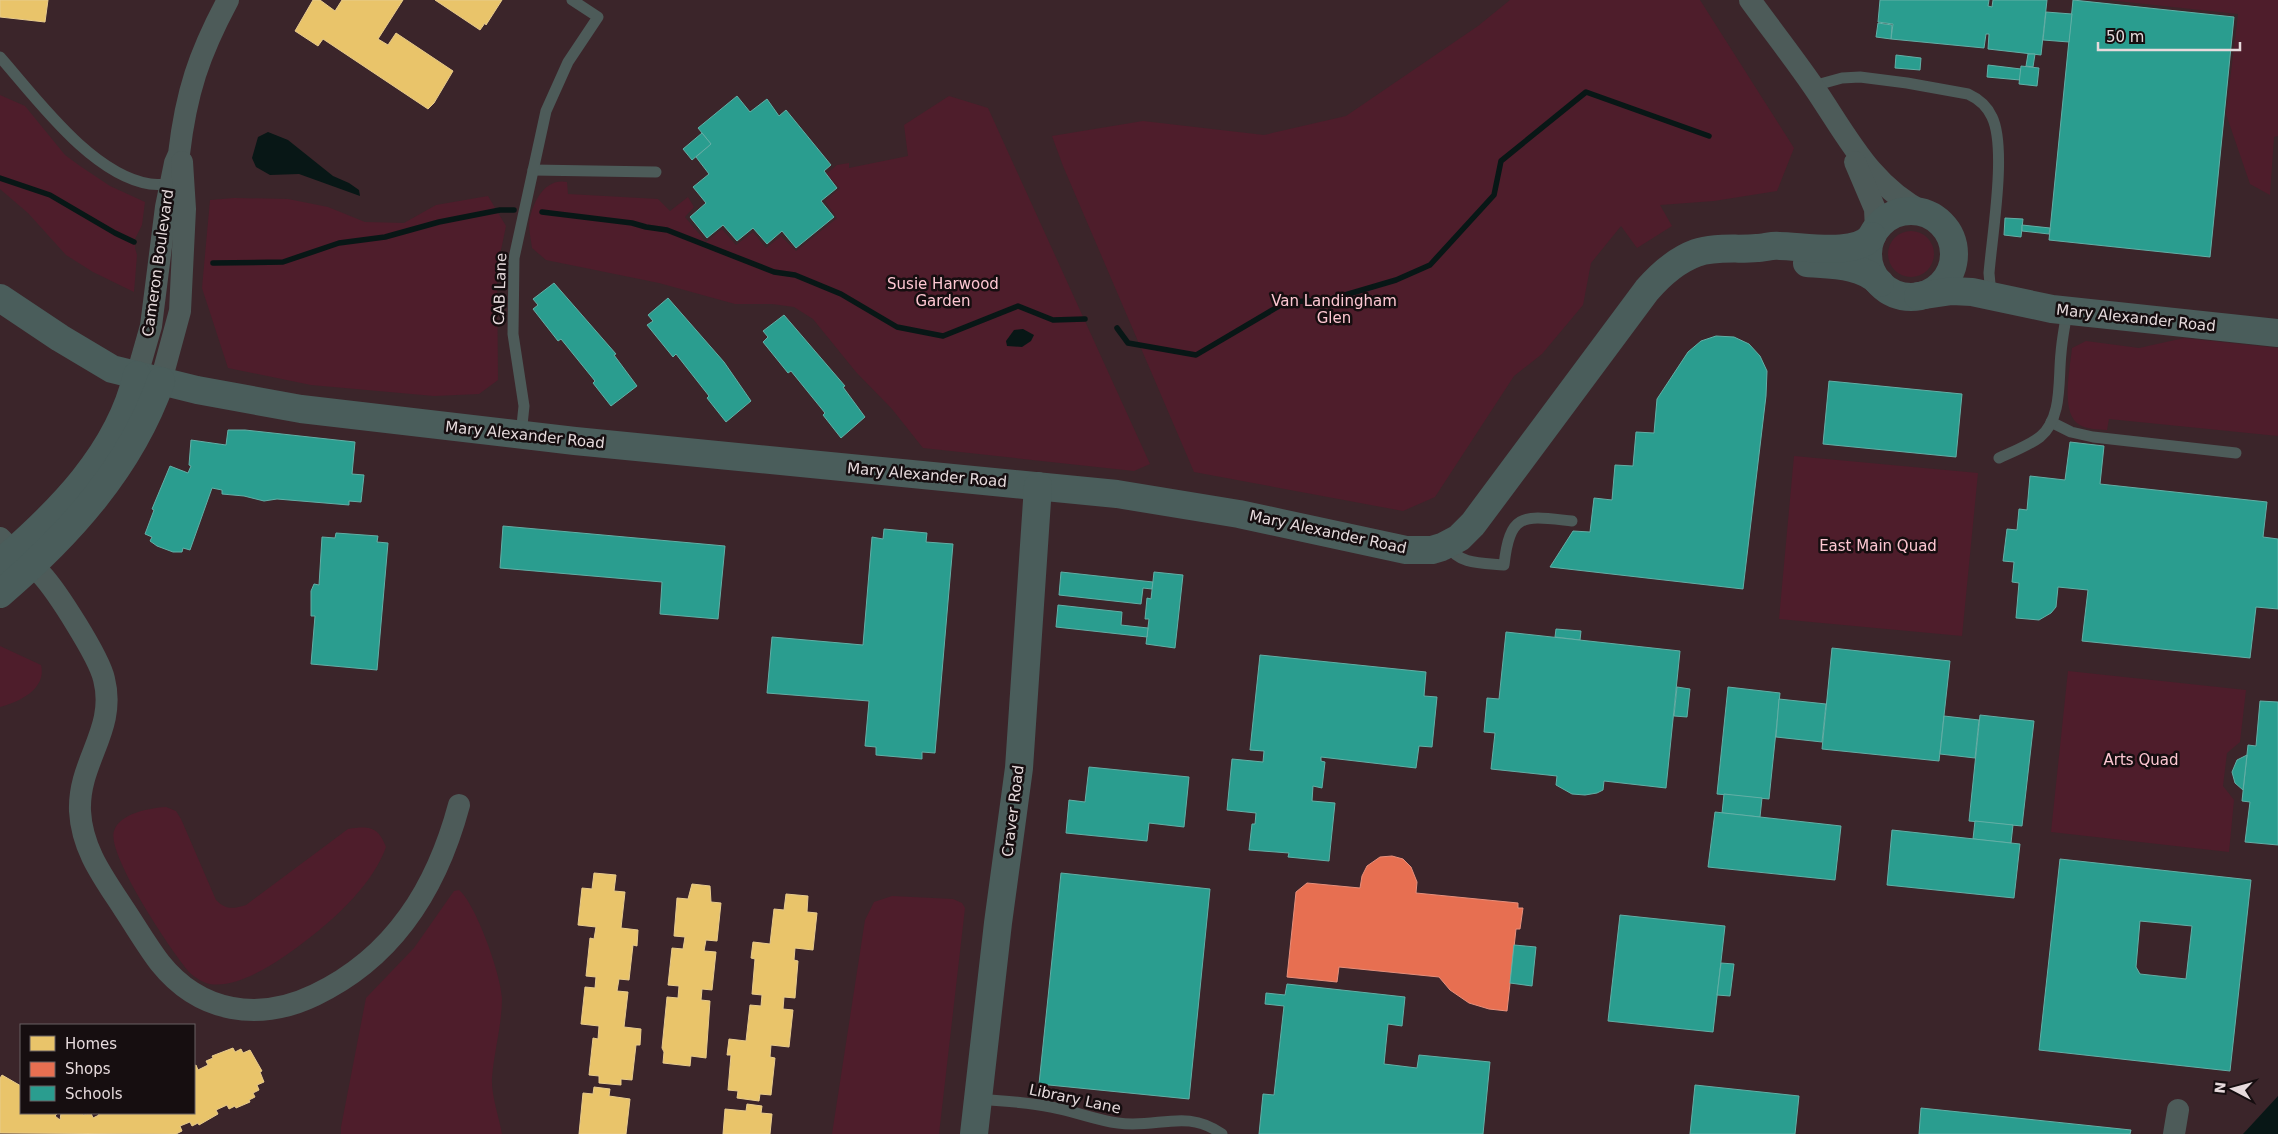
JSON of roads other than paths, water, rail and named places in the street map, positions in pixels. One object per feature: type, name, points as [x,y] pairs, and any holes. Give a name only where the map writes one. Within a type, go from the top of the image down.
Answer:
[{"type":"street","name":"Cameron Boulevard","points":[[0,594],[12,554],[80,518],[108,483],[138,433],[149,378],[180,311],[177,185],[184,118],[196,67],[210,33],[228,0]]},
{"type":"street","points":[[1750,0],[1813,86],[1846,138],[1888,190],[1902,201],[1924,213]]},
{"type":"street","points":[[1846,138],[1873,200],[1876,220],[1868,257],[1872,271],[1880,283]]},
{"type":"street","name":"Mary Alexander Road","points":[[0,298],[112,369],[301,410],[521,435],[1038,486],[1168,501],[1287,524],[1390,548],[1427,550],[1448,545],[1459,538],[1473,524],[1655,281],[1675,264],[1696,253],[1719,249],[1778,246],[1832,249],[1863,244],[1885,220],[1897,214],[1911,211],[1924,213],[1942,224],[1952,243],[1956,256],[1967,273],[1984,289],[1995,295],[2021,303],[2067,311],[2278,333]]},
{"type":"street","points":[[1918,296],[1932,291],[1947,277],[1952,264],[1952,243]]},
{"type":"street","name":"Mary Alexander Road","points":[[1737,249],[1784,260],[1860,270],[1870,274],[1897,294],[1918,296],[1952,291],[1995,295]]},
{"type":"street","name":"Craver Road","points":[[974,1134],[998,923],[1019,768],[1038,486]]},
{"type":"street","points":[[12,554],[45,579],[87,643],[105,681],[106,718],[88,761],[80,793],[81,820],[88,850],[99,872],[160,963],[184,987],[200,997],[218,1005],[240,1009],[276,1009],[314,995],[354,971],[398,931],[419,902],[439,866],[460,805]]},
{"type":"street","points":[[2174,1134],[2178,1110]]},
{"type":"lane","name":"CAB Lane","points":[[521,435],[524,406],[514,334],[513,268],[546,111],[560,76],[598,16],[572,0]]},
{"type":"lane","points":[[0,57],[87,152],[127,177],[150,184],[177,185]]},
{"type":"lane","points":[[1813,86],[1850,77],[1907,83],[1968,94],[1976,98],[1987,108],[1995,123],[1997,137],[1997,193],[1989,273],[1990,284],[1995,295]]},
{"type":"lane","points":[[533,170],[656,172]]},
{"type":"lane","points":[[1999,458],[2041,436],[2050,422],[2057,404],[2067,311]]},
{"type":"lane","points":[[2050,422],[2071,432],[2093,437],[2236,453]]},
{"type":"lane","points":[[1448,545],[1455,556],[1463,560],[1504,565],[1507,538],[1520,522],[1533,518],[1572,522]]},
{"type":"lane","name":"Library Lane","points":[[978,1099],[1050,1106],[1104,1121],[1126,1124],[1188,1120],[1206,1124],[1222,1134]]},
{"type":"waterway","points":[[1117,328],[1128,343],[1196,355],[1286,302],[1328,300],[1396,280],[1430,265],[1494,195],[1501,161],[1586,92],[1709,136]]},
{"type":"waterway","points":[[0,178],[50,195],[134,242]]},
{"type":"waterway","points":[[213,263],[283,262],[339,243],[385,237],[439,222],[500,210],[514,210]]},
{"type":"waterway","points":[[542,212],[632,223],[667,230],[774,272],[795,275],[841,294],[897,327],[943,336],[1018,306],[1053,320],[1085,319]]},
{"type":"park label","name":"Susie Harwood Garden","points":[[943,292]]},
{"type":"park label","name":"Van Landingham Glen","points":[[1334,310]]},
{"type":"park label","name":"East Main Quad","points":[[1878,546]]},
{"type":"park label","name":"Arts Quad","points":[[2141,760]]}]
